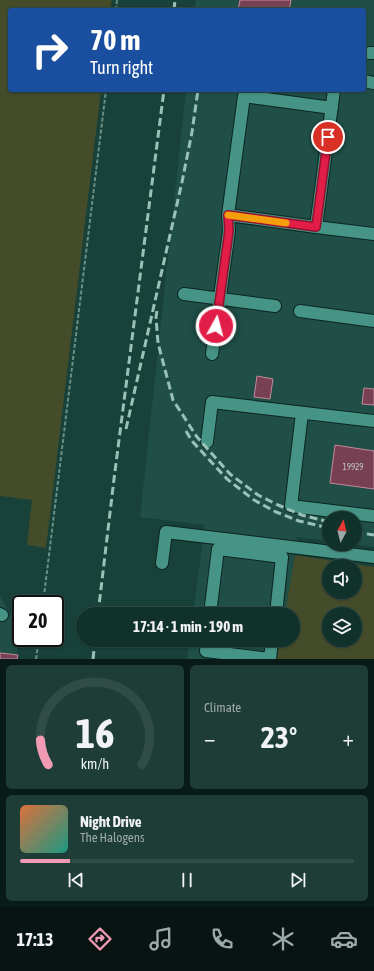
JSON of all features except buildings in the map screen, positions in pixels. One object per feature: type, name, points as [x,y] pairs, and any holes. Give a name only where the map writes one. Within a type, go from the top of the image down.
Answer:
[{"type":"lane","points":[[316,227],[334,92]]},
{"type":"lane","points":[[212,354],[229,231],[228,215],[244,96],[332,108]]},
{"type":"lane","points":[[228,215],[374,234]]},
{"type":"lane","points":[[184,294],[275,306]]},
{"type":"lane","points":[[300,311],[374,321]]},
{"type":"lane","points":[[207,442],[212,402],[374,421]]},
{"type":"lane","points":[[302,413],[292,506],[374,516]]},
{"type":"lane","points":[[162,563],[166,532],[253,548],[374,558]]},
{"type":"lane","points":[[211,607],[218,549],[253,548],[282,557],[277,607]]},
{"type":"lane","points":[[206,650],[270,659],[271,647]]},
{"type":"path","points":[[44,595],[106,92]]},
{"type":"path","points":[[36,659],[37,647]]},
{"type":"shaded area","points":[[196,0],[374,0],[374,547],[362,545],[362,511],[322,511],[322,540],[297,537],[288,607],[194,607],[205,525],[140,517],[186,92],[366,92],[366,8],[194,8]]},
{"type":"shaded area","points":[[0,595],[12,618],[12,647],[18,647],[16,659],[0,659]]},
{"type":"shaded area","points":[[189,647],[283,647],[281,659],[187,659]]},
{"type":"green space","points":[[0,0],[112,0],[110,8],[8,8],[8,92],[101,92],[46,548],[27,545],[32,500],[0,496]]},
{"type":"green space","points":[[295,555],[322,559],[322,599],[362,599],[362,565],[374,567],[374,659],[277,659],[279,647],[300,647],[300,607],[286,607]]},
{"type":"railway","points":[[174,8],[175,0]]},
{"type":"railway","points":[[99,607],[164,92]]},
{"type":"railway","points":[[126,429],[182,182],[192,132],[198,92]]},
{"type":"railway","points":[[157,311],[158,343],[173,400],[197,437],[230,474],[258,495],[302,515],[322,520]]},
{"type":"railway","points":[[186,431],[192,441],[227,479],[254,500],[276,512],[299,521],[322,526]]},
{"type":"railway","points":[[362,533],[374,535]]},
{"type":"railway","points":[[93,659],[94,647]]},
{"type":"slow traffic","points":[[228,215],[286,223]]},
{"type":"route","points":[[216,326],[229,231],[228,215],[316,227],[328,137]]}]
